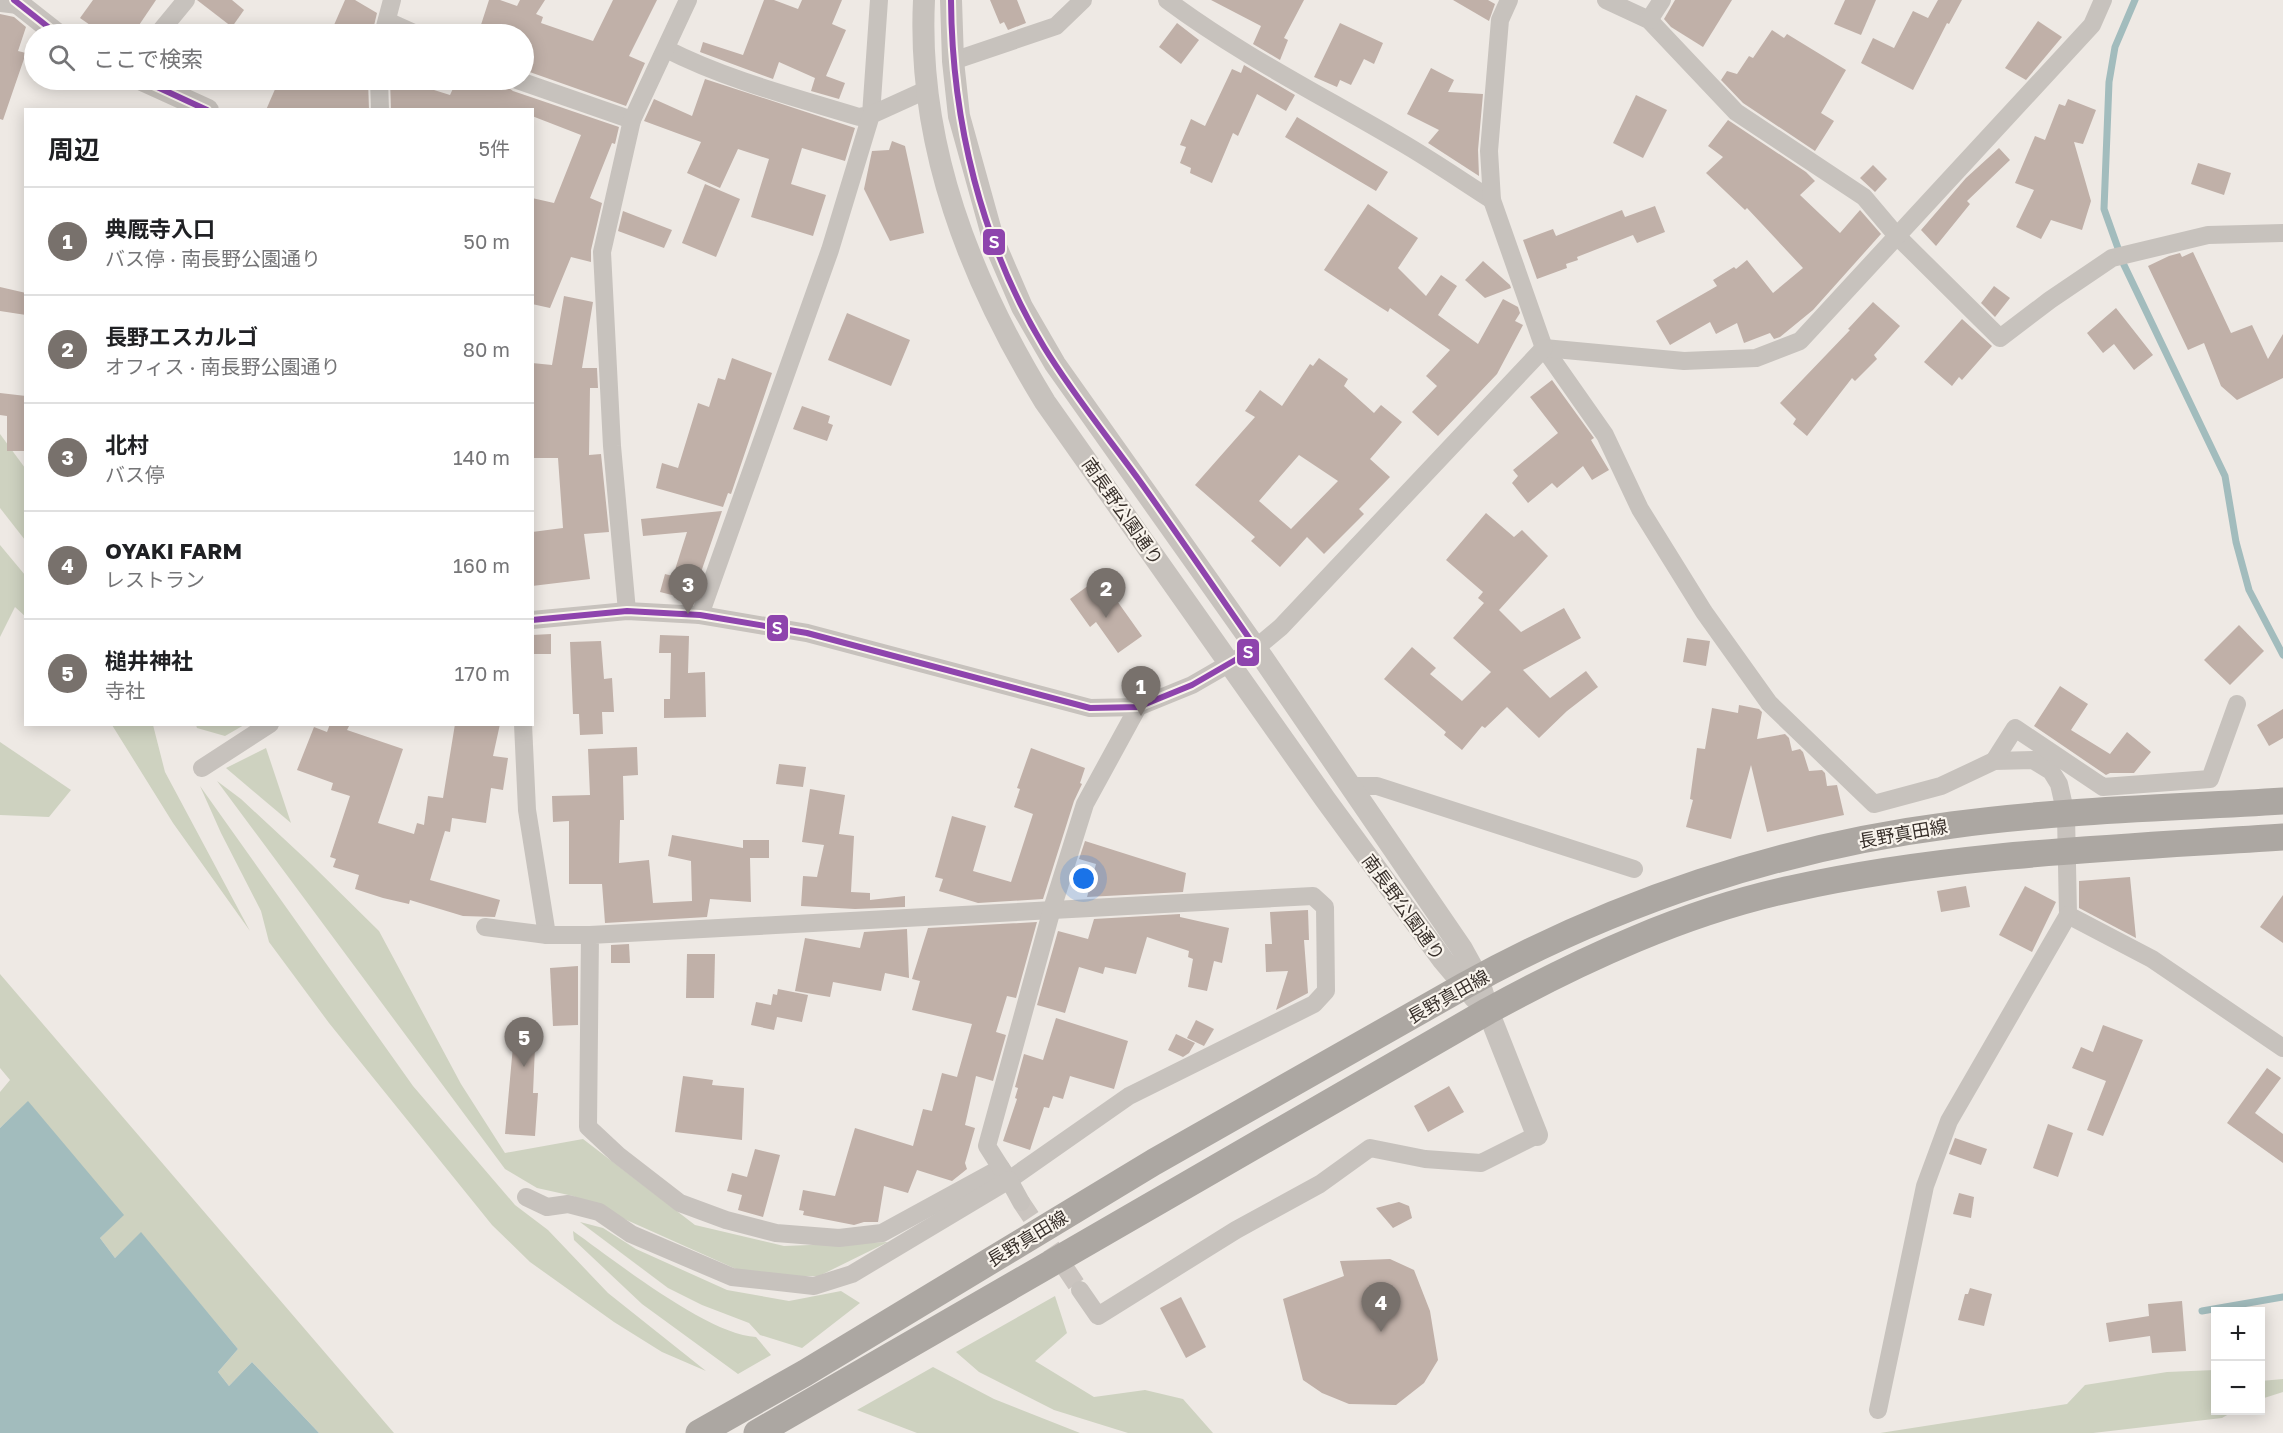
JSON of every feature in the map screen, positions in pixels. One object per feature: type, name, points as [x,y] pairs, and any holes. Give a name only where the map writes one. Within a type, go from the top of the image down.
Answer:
[{"type":"main road","name":"長野真田線","points":[[699,1433],[805,1373],[1154,1162],[1471,982],[1623,911],[1681,888],[1754,865],[1890,834],[1954,825],[2066,815],[2104,800],[2210,792],[2283,801]]},
{"type":"main road","name":"長野真田線","points":[[757,1433],[1488,1011],[1631,941],[1710,912],[1789,889],[1959,861],[2283,837]]},
{"type":"street","points":[[166,24],[186,0]]},
{"type":"street","points":[[386,24],[392,0]]},
{"type":"street","points":[[627,611],[612,446],[602,252],[632,120],[688,0]]},
{"type":"street","points":[[700,615],[833,239],[871,115],[879,0]]},
{"type":"street","name":"南長野公園通り","points":[[924,0],[926,90],[943,178],[981,284],[1008,342],[1045,402],[1331,808],[1471,982],[1488,1011]]},
{"type":"street","name":"南長野公園通り","points":[[951,0],[953,61],[959,116],[994,242],[1022,307],[1055,364],[1256,648],[1462,949],[1471,982]]},
{"type":"street","points":[[953,61],[1056,26],[1083,0]]},
{"type":"street","points":[[1167,0],[1223,40],[1393,137],[1492,200]]},
{"type":"street","points":[[1509,0],[1500,20],[1489,151],[1492,200],[1544,348],[1605,435],[1640,509],[1704,612],[1763,694],[1874,804],[1941,786],[1994,761],[2048,760]]},
{"type":"street","points":[[1606,0],[1649,20],[1737,112],[1864,197],[1897,236],[2000,338],[2050,300],[2120,257],[2208,235],[2283,233]]},
{"type":"street","points":[[1649,20],[1662,0]]},
{"type":"street","points":[[1544,348],[1684,361],[1756,358],[1800,341],[2092,25],[2103,0]]},
{"type":"street","points":[[11,3],[42,24]]},
{"type":"street","points":[[666,49],[692,62],[768,89],[859,117],[871,115],[926,90]]},
{"type":"street","points":[[534,86],[632,120]]},
{"type":"street","points":[[164,90],[204,108]]},
{"type":"street","points":[[379,90],[380,108]]},
{"type":"street","points":[[534,620],[627,611],[700,615],[807,633],[1090,708],[1138,706],[1192,685],[1256,648],[1281,627],[1544,348]]},
{"type":"street","points":[[2210,792],[2237,704]]},
{"type":"street","points":[[1021,1202],[987,1146],[1052,909],[1085,804],[1138,706]]},
{"type":"street","points":[[202,768],[267,726]]},
{"type":"street","points":[[523,726],[527,810],[547,935]]},
{"type":"street","points":[[1994,761],[2015,728],[2048,760],[2104,800]]},
{"type":"street","points":[[1878,1410],[1925,1186],[1949,1121],[2068,915],[2066,815],[2059,784],[2051,771],[2048,760]]},
{"type":"street","points":[[1351,786],[1377,786],[1634,869]]},
{"type":"street","points":[[485,927],[547,935],[590,935],[1313,896],[1325,907],[1326,992],[1314,1004],[1129,1096],[852,1274],[813,1286],[732,1277],[631,1234],[598,1212],[568,1204],[547,1207],[526,1197]]},
{"type":"street","points":[[2068,915],[2152,959],[2283,1048]]},
{"type":"street","points":[[590,935],[588,1127],[618,1155],[680,1203],[726,1220],[776,1233],[839,1238],[882,1233],[1005,1174]]},
{"type":"street","points":[[1080,1290],[1098,1316],[1236,1230],[1320,1184],[1370,1148],[1425,1159],[1481,1163],[1537,1135],[1488,1011]]},
{"type":"green space","points":[[0,434],[24,467],[24,539],[0,508]]},
{"type":"green space","points":[[0,545],[24,574],[24,615],[15,607],[0,637]]},
{"type":"green space","points":[[113,726],[153,726],[165,772],[250,931],[173,823]]},
{"type":"green space","points":[[196,726],[242,726],[225,736]]},
{"type":"green space","points":[[0,742],[71,790],[49,817],[0,815]]},
{"type":"green space","points":[[266,748],[291,823],[226,768]]},
{"type":"green space","points":[[217,781],[241,799],[379,931],[461,1084],[505,1153],[583,1139],[695,1225],[784,1246],[888,1242],[819,1276],[775,1276],[736,1269],[573,1196],[537,1188],[505,1169]]},
{"type":"green space","points":[[200,786],[413,1086],[515,1205],[548,1230],[608,1293],[706,1371],[662,1352],[614,1322],[530,1262],[492,1225],[329,1023],[269,942],[261,911]]},
{"type":"green space","points":[[0,974],[394,1433],[319,1433],[252,1362],[229,1386],[218,1372],[238,1349],[141,1233],[115,1258],[100,1238],[123,1215],[28,1102],[0,1128],[0,1092],[10,1080],[0,1068]]},
{"type":"green space","points":[[580,1222],[603,1228],[636,1249],[727,1290],[789,1301],[841,1291],[860,1303],[802,1348],[760,1335],[749,1323],[702,1305],[668,1288]]},
{"type":"green space","points":[[573,1231],[636,1277],[688,1310],[713,1324],[736,1333],[756,1337],[771,1355],[738,1374],[642,1304],[574,1240]]},
{"type":"green space","points":[[1055,1296],[1067,1333],[1035,1361],[1094,1397],[1145,1390],[1183,1399],[1213,1433],[1128,1433],[1054,1410],[979,1372],[956,1352]]},
{"type":"green space","points":[[933,1367],[994,1399],[1080,1433],[917,1433],[857,1410]]},
{"type":"green space","points":[[2211,1370],[2211,1415],[2227,1415],[2222,1418],[2093,1433],[1880,1433],[2067,1404],[2085,1385],[2167,1372]]},
{"type":"green space","points":[[2283,1379],[2283,1392],[2265,1398],[2265,1381]]},
{"type":"water","points":[[28,1101],[124,1215],[100,1238],[115,1258],[141,1232],[238,1349],[218,1372],[229,1386],[252,1362],[319,1433],[0,1433],[0,1128]]},
{"type":"building","points":[[93,0],[156,0],[140,24],[89,24],[80,18]]},
{"type":"building","points":[[197,0],[232,0],[244,10],[234,24],[228,24]]},
{"type":"building","points":[[345,0],[355,0],[377,13],[374,24],[334,24]]},
{"type":"building","points":[[489,0],[500,0],[517,6],[520,0],[545,0],[536,14],[543,17],[541,23],[593,41],[613,0],[657,0],[629,56],[645,63],[626,106],[534,74],[534,24],[481,24]]},
{"type":"building","points":[[764,0],[774,0],[798,9],[802,0],[842,0],[832,24],[846,30],[826,76],[845,83],[839,99],[811,91],[815,78],[779,62],[773,79],[700,52],[703,42],[743,55]]},
{"type":"building","points":[[990,0],[1017,0],[1026,23],[1008,30],[1004,22],[1000,24]]},
{"type":"building","points":[[1211,0],[1304,0],[1284,38],[1288,40],[1280,60],[1253,44],[1261,26]]},
{"type":"building","points":[[1453,0],[1488,0],[1495,4],[1489,21]]},
{"type":"building","points":[[1675,0],[1732,0],[1703,47],[1671,27],[1664,19]]},
{"type":"building","points":[[1845,0],[1876,0],[1861,35],[1834,24]]},
{"type":"building","points":[[1938,0],[1962,0],[1949,24],[1947,23],[1913,90],[1861,63],[1873,38],[1894,48],[1913,11],[1928,18]]},
{"type":"building","points":[[0,14],[14,17],[24,25],[18,51],[24,52],[24,59],[3,120],[0,119]]},
{"type":"building","points":[[2038,21],[2062,37],[2026,80],[2005,68]]},
{"type":"building","points":[[1177,23],[1199,40],[1181,64],[1159,47]]},
{"type":"building","points":[[1340,23],[1383,43],[1374,64],[1364,59],[1351,85],[1340,80],[1337,87],[1314,77]]},
{"type":"building","points":[[1772,30],[1784,38],[1787,34],[1846,70],[1821,113],[1834,121],[1815,151],[1743,103],[1721,80],[1727,71],[1737,74],[1749,56],[1753,58]]},
{"type":"building","points":[[1244,65],[1295,95],[1286,111],[1257,94],[1238,136],[1233,133],[1212,183],[1190,173],[1191,168],[1180,163],[1186,147],[1180,145],[1191,119],[1205,126],[1232,69],[1241,73]]},
{"type":"building","points":[[1431,68],[1454,80],[1448,92],[1483,94],[1478,150],[1479,176],[1428,143],[1439,130],[1407,114]]},
{"type":"building","points":[[705,79],[855,128],[845,161],[802,148],[791,184],[826,195],[813,236],[751,217],[769,159],[738,149],[720,188],[687,173],[701,142],[644,121],[654,99],[692,116]]},
{"type":"building","points":[[275,90],[368,90],[369,108],[267,108]]},
{"type":"building","points":[[390,90],[434,90],[450,95],[452,90],[512,90],[619,127],[615,144],[612,143],[590,198],[602,203],[591,250],[591,262],[571,257],[550,308],[534,304],[534,198],[554,203],[581,135],[534,117],[534,108],[391,108]]},
{"type":"building","points":[[1636,95],[1667,110],[1643,158],[1613,143]]},
{"type":"building","points":[[2068,99],[2096,110],[2083,144],[2074,142],[2091,201],[2082,230],[2051,220],[2041,239],[2016,227],[2034,190],[2015,183],[2035,136],[2045,140],[2059,104],[2065,106]]},
{"type":"building","points":[[1297,117],[1388,172],[1376,191],[1285,137]]},
{"type":"building","points":[[1728,120],[1806,172],[1815,181],[1800,195],[1840,233],[1860,210],[1881,234],[1813,310],[1780,337],[1774,339],[1770,333],[1744,343],[1737,323],[1716,334],[1710,322],[1670,345],[1656,321],[1717,286],[1713,280],[1734,267],[1736,269],[1747,260],[1773,293],[1803,268],[1747,208],[1745,210],[1706,173],[1723,157],[1708,146]]},
{"type":"building","points":[[892,141],[905,146],[924,233],[890,241],[864,189],[872,151],[889,150]]},
{"type":"building","points":[[1999,148],[2010,160],[1967,201],[1970,204],[1936,246],[1921,230],[1966,178]]},
{"type":"building","points":[[2198,163],[2231,173],[2224,195],[2191,184]]},
{"type":"building","points":[[1873,165],[1887,179],[1875,192],[1860,178]]},
{"type":"building","points":[[705,184],[740,199],[716,257],[682,243]]},
{"type":"building","points":[[1368,204],[1418,238],[1398,268],[1426,296],[1441,275],[1457,286],[1438,315],[1478,344],[1503,299],[1518,307],[1520,313],[1515,321],[1523,325],[1497,374],[1438,436],[1412,412],[1437,386],[1426,376],[1450,350],[1390,308],[1388,312],[1324,270]]},
{"type":"building","points":[[1655,206],[1665,232],[1637,243],[1633,235],[1577,257],[1578,260],[1566,264],[1567,268],[1537,279],[1523,240],[1553,229],[1556,236],[1622,210],[1625,217]]},
{"type":"building","points":[[623,211],[672,230],[664,248],[618,231]]},
{"type":"building","points":[[2193,252],[2231,333],[2252,325],[2268,359],[2283,334],[2283,378],[2237,400],[2221,386],[2204,343],[2188,350],[2148,266],[2169,256],[2180,253],[2182,257]]},
{"type":"building","points":[[1483,261],[1511,288],[1485,298],[1465,280]]},
{"type":"building","points":[[1994,286],[2010,298],[1995,317],[1981,303]]},
{"type":"building","points":[[0,287],[24,293],[24,315],[0,311]]},
{"type":"building","points":[[564,296],[593,302],[582,368],[597,368],[598,388],[590,388],[589,455],[601,454],[609,532],[584,534],[590,579],[534,586],[534,532],[563,528],[558,458],[534,458],[534,363],[552,365]]},
{"type":"building","points":[[1873,302],[1900,326],[1874,355],[1877,359],[1855,381],[1852,378],[1807,436],[1793,424],[1796,419],[1780,403],[1850,330],[1848,329]]},
{"type":"building","points":[[2116,308],[2153,355],[2134,370],[2114,344],[2103,353],[2087,333]]},
{"type":"building","points":[[847,313],[910,340],[891,386],[828,360]]},
{"type":"building","points":[[1962,319],[1992,346],[1962,380],[1959,377],[1952,386],[1924,362]]},
{"type":"building","points":[[732,358],[772,373],[731,494],[728,493],[723,507],[656,488],[662,463],[678,468],[698,403],[709,407],[718,378],[725,380]]},
{"type":"building","points":[[1319,358],[1348,379],[1344,386],[1374,413],[1381,405],[1402,422],[1370,459],[1390,477],[1359,509],[1364,514],[1324,554],[1307,537],[1280,567],[1251,541],[1255,537],[1195,485],[1255,417],[1245,411],[1260,390],[1282,406],[1310,364],[1313,366]],"holes":[[[1299,455],[1338,481],[1291,529],[1259,501]]]},
{"type":"building","points":[[1552,380],[1594,438],[1591,440],[1609,470],[1592,480],[1583,466],[1557,488],[1552,483],[1528,503],[1512,483],[1518,476],[1513,470],[1558,433],[1530,397]]},
{"type":"building","points":[[0,393],[24,396],[24,451],[7,451],[7,416],[0,415]]},
{"type":"building","points":[[802,406],[830,416],[828,423],[833,425],[827,441],[793,429]]},
{"type":"building","points":[[722,511],[699,578],[694,576],[688,599],[660,592],[665,574],[673,576],[687,532],[643,536],[641,519]]},
{"type":"building","points":[[1486,513],[1514,537],[1522,530],[1548,556],[1499,610],[1521,632],[1564,608],[1581,638],[1523,670],[1550,698],[1586,671],[1598,687],[1567,711],[1539,738],[1507,707],[1485,728],[1482,726],[1462,750],[1444,735],[1446,732],[1384,679],[1412,647],[1436,668],[1430,674],[1462,701],[1491,672],[1453,638],[1484,603],[1478,598],[1483,592],[1446,560]]},
{"type":"building","points":[[1100,577],[1142,636],[1118,653],[1096,622],[1090,627],[1070,599]]},
{"type":"building","points":[[2239,625],[2264,651],[2230,685],[2204,660]]},
{"type":"building","points":[[551,634],[551,654],[534,654],[534,635]]},
{"type":"building","points":[[660,635],[689,636],[688,673],[705,672],[706,717],[664,718],[664,699],[670,699],[671,653],[659,653]]},
{"type":"building","points":[[1687,638],[1710,641],[1706,666],[1683,662]]},
{"type":"building","points":[[601,641],[604,679],[612,678],[614,712],[602,712],[603,734],[580,735],[579,714],[573,714],[570,642]]},
{"type":"building","points":[[2060,686],[2088,704],[2071,730],[2110,754],[2127,732],[2151,752],[2134,773],[2106,775],[2034,726]]},
{"type":"building","points":[[1739,705],[1759,709],[1762,712],[1757,739],[1785,734],[1789,738],[1792,751],[1800,749],[1803,752],[1809,771],[1822,770],[1825,773],[1827,786],[1837,785],[1844,815],[1767,832],[1751,765],[1731,839],[1686,827],[1693,800],[1690,799],[1697,748],[1705,749],[1712,708],[1738,713]]},
{"type":"building","points":[[2283,709],[2283,738],[2269,746],[2257,725]]},
{"type":"building","points":[[329,726],[349,726],[347,730],[403,749],[378,823],[414,834],[417,823],[424,825],[428,796],[443,798],[455,726],[500,726],[493,756],[508,758],[503,790],[491,788],[486,823],[452,818],[450,832],[445,831],[430,880],[500,900],[495,917],[463,916],[410,900],[409,904],[383,898],[355,889],[359,875],[333,867],[336,859],[330,857],[350,796],[331,790],[333,783],[297,770],[314,727],[327,732]]},
{"type":"building","points":[[637,747],[638,775],[623,776],[624,820],[620,820],[619,863],[649,860],[653,903],[692,901],[691,861],[668,856],[672,835],[743,848],[743,840],[769,840],[769,858],[750,858],[751,902],[710,899],[707,917],[605,923],[602,884],[569,884],[569,821],[553,822],[552,796],[590,795],[588,749]]},
{"type":"building","points":[[1031,748],[1085,768],[1080,783],[1082,784],[1074,801],[1043,899],[978,903],[939,891],[943,879],[935,877],[952,816],[986,826],[973,871],[1011,882],[1033,814],[1014,807],[1020,789],[1017,788]]},
{"type":"building","points":[[779,764],[806,767],[803,787],[776,784]]},
{"type":"building","points":[[810,789],[845,795],[839,834],[854,836],[851,892],[870,893],[870,900],[905,896],[905,907],[855,909],[801,906],[803,876],[817,877],[824,845],[802,842]]},
{"type":"building","points":[[1085,841],[1186,873],[1183,892],[1087,897],[1096,864],[1079,859]]},
{"type":"building","points":[[2130,877],[2136,938],[2079,908],[2079,881]]},
{"type":"building","points":[[1966,886],[1970,907],[1941,912],[1937,891]]},
{"type":"building","points":[[2025,886],[2056,902],[2032,952],[1999,935]]},
{"type":"building","points":[[2283,895],[2283,943],[2260,927]]},
{"type":"building","points":[[1308,910],[1309,940],[1304,940],[1308,993],[1276,1010],[1288,971],[1266,972],[1265,944],[1272,944],[1270,912]]},
{"type":"building","points":[[1180,914],[1180,917],[1229,928],[1222,963],[1214,961],[1207,991],[1188,987],[1193,959],[1188,957],[1189,951],[1147,937],[1136,974],[1105,967],[1103,974],[1079,967],[1065,1013],[1037,1005],[1058,931],[1088,939],[1094,919]]},
{"type":"building","points":[[1037,922],[1016,998],[1007,996],[996,1032],[1006,1035],[993,1081],[976,1076],[965,1125],[975,1128],[965,1163],[967,1169],[952,1181],[917,1170],[908,1193],[884,1186],[878,1222],[854,1225],[803,1215],[804,1211],[799,1210],[803,1190],[835,1196],[855,1128],[913,1146],[923,1109],[932,1111],[942,1073],[957,1077],[972,1024],[912,1010],[920,981],[912,979],[928,928]]},
{"type":"building","points":[[907,929],[909,978],[885,973],[881,991],[833,982],[830,997],[795,991],[805,938],[860,948],[864,932]]},
{"type":"building","points":[[629,944],[630,963],[611,963],[611,945]]},
{"type":"building","points":[[687,954],[715,954],[714,998],[686,998]]},
{"type":"building","points":[[578,966],[578,1025],[553,1026],[550,968]]},
{"type":"building","points":[[778,989],[808,995],[802,1022],[777,1017],[774,1030],[751,1025],[756,1002],[771,1005],[773,994],[777,995]]},
{"type":"building","points":[[1056,1018],[1128,1041],[1114,1089],[1070,1076],[1063,1099],[1053,1096],[1049,1108],[1044,1107],[1030,1150],[1003,1141],[1017,1099],[1015,1098],[1018,1088],[1015,1087],[1024,1054],[1043,1060]]},
{"type":"building","points":[[1196,1020],[1214,1029],[1204,1046],[1187,1038]]},
{"type":"building","points":[[2103,1025],[2143,1040],[2103,1136],[2087,1130],[2106,1081],[2072,1068],[2081,1047],[2093,1052]]},
{"type":"building","points":[[1176,1034],[1195,1043],[1189,1053],[1183,1057],[1168,1050]]},
{"type":"building","points":[[513,1046],[535,1047],[533,1093],[538,1093],[535,1136],[505,1134]]},
{"type":"building","points":[[2267,1068],[2281,1078],[2255,1113],[2283,1134],[2283,1163],[2227,1123]]},
{"type":"building","points":[[683,1076],[713,1080],[712,1085],[744,1088],[742,1140],[675,1132]]},
{"type":"building","points":[[1449,1086],[1464,1112],[1428,1132],[1414,1106]]},
{"type":"building","points":[[2048,1124],[2073,1133],[2058,1177],[2033,1168]]},
{"type":"building","points":[[1955,1138],[1987,1149],[1981,1165],[1949,1154]]},
{"type":"building","points":[[755,1149],[780,1155],[763,1217],[738,1210],[742,1195],[727,1191],[732,1173],[747,1177]]},
{"type":"building","points":[[1959,1193],[1974,1197],[1971,1218],[1953,1214]]},
{"type":"building","points":[[1399,1202],[1409,1206],[1412,1218],[1393,1228],[1376,1208]]},
{"type":"building","points":[[1390,1259],[1414,1270],[1430,1311],[1438,1360],[1424,1383],[1396,1405],[1349,1404],[1322,1393],[1303,1380],[1283,1299],[1344,1276],[1340,1261]]},
{"type":"building","points":[[1970,1288],[1992,1294],[1984,1326],[1958,1320],[1965,1294],[1968,1294]]},
{"type":"building","points":[[1181,1297],[1206,1347],[1186,1358],[1160,1308]]},
{"type":"building","points":[[2182,1301],[2186,1351],[2152,1353],[2150,1336],[2109,1342],[2106,1323],[2149,1316],[2148,1304]]},
{"type":"waterway","points":[[2135,0],[2115,47],[2109,82],[2104,209],[2124,265],[2225,476],[2236,542],[2249,590],[2283,655]]},
{"type":"waterway","points":[[2202,1311],[2283,1297]]},
{"type":"tunnel","points":[[1021,1202],[1080,1290]]},
{"type":"transit line","name":"Ｓ","points":[[14,0],[44,24]]},
{"type":"transit line","name":"Ｓ","points":[[534,620],[627,611],[700,615],[807,633],[1090,708],[1138,707],[1192,685],[1256,648],[1139,480],[1066,381],[1022,307],[1003,266],[974,180],[957,91],[951,0]]},
{"type":"transit line","name":"Ｓ","points":[[164,90],[203,108]]},
{"type":"place","name":"北村","points":[[688,614]]},
{"type":"place","name":"長野エスカルゴ","points":[[1106,618]]},
{"type":"place","name":"典厩寺入口","points":[[1141,716]]},
{"type":"place","name":"槌井神社","points":[[524,1067]]},
{"type":"place","name":"OYAKI FARM","points":[[1381,1332]]}]
